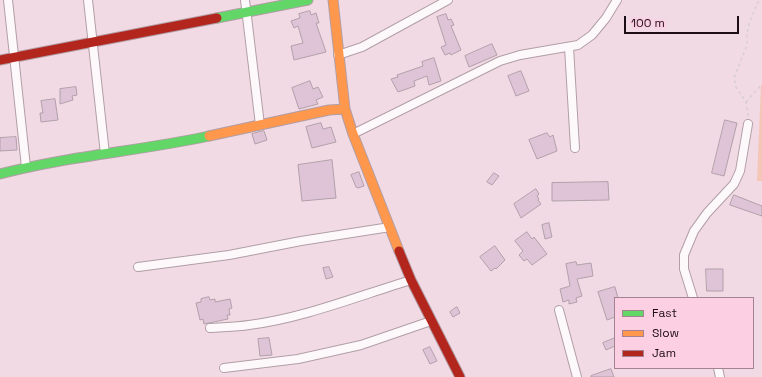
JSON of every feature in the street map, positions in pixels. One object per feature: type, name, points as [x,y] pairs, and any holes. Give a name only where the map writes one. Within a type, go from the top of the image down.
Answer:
[{"type":"street","points":[[8,0],[26,167]]},
{"type":"street","points":[[88,0],[91,42],[105,154]]},
{"type":"street","points":[[246,0],[260,125]]},
{"type":"street","points":[[0,60],[308,0]]},
{"type":"street","points":[[333,0],[345,109],[353,134],[411,280],[460,377]]},
{"type":"street","points":[[338,55],[362,47],[448,0]]},
{"type":"street","points":[[353,134],[500,61],[520,54],[578,45],[592,35],[606,18],[617,0]]},
{"type":"street","points":[[569,47],[575,148]]},
{"type":"street","points":[[0,174],[26,167],[173,144],[260,125],[345,109]]},
{"type":"street","points":[[693,297],[684,269],[684,255],[694,231],[707,212],[734,184],[740,171],[748,124]]},
{"type":"street","points":[[138,267],[229,255],[300,241],[390,227]]},
{"type":"street","points":[[210,328],[249,325],[269,321],[315,310],[411,280]]},
{"type":"street","points":[[559,310],[577,377]]},
{"type":"street","points":[[224,368],[298,359],[361,345],[431,321]]},
{"type":"path","points":[[748,124],[748,110],[746,102],[736,87],[734,78],[747,45],[747,33],[750,21],[759,0]]},
{"type":"path","points":[[746,102],[762,84]]},
{"type":"shaded area","points":[[761,85],[762,181],[757,181]]},
{"type":"building","points":[[310,11],[311,15],[316,13],[319,23],[316,23],[326,52],[294,60],[291,46],[303,43],[298,26],[294,28],[291,21],[300,18],[299,14]]},
{"type":"building","points":[[446,14],[448,20],[451,19],[454,25],[451,26],[461,50],[451,55],[450,53],[445,55],[441,47],[446,45],[437,17]]},
{"type":"building","points":[[492,44],[497,55],[469,67],[465,56]]},
{"type":"building","points":[[434,58],[441,81],[429,85],[427,76],[414,81],[415,86],[398,92],[391,79],[398,77],[397,75],[423,66],[422,62]]},
{"type":"building","points":[[521,71],[529,91],[516,96],[508,76]]},
{"type":"building","points":[[310,81],[313,89],[318,87],[323,97],[316,100],[318,104],[299,109],[292,88]]},
{"type":"building","points":[[76,87],[77,95],[72,96],[73,100],[60,104],[60,89]]},
{"type":"building","points":[[55,99],[58,120],[41,122],[40,113],[43,113],[41,101]]},
{"type":"building","points":[[725,120],[737,123],[724,176],[712,173]]},
{"type":"building","points":[[321,123],[323,129],[331,127],[336,142],[312,148],[306,127]]},
{"type":"building","points":[[264,131],[267,140],[255,144],[252,134]]},
{"type":"building","points":[[547,133],[550,137],[553,135],[557,151],[537,159],[529,140]]},
{"type":"building","points":[[16,137],[17,150],[0,151],[0,138]]},
{"type":"building","points":[[332,160],[336,198],[302,201],[298,165]]},
{"type":"building","points":[[359,172],[364,186],[358,188],[356,187],[351,175]]},
{"type":"building","points":[[494,173],[499,176],[492,185],[487,182]]},
{"type":"building","points":[[608,182],[609,200],[552,201],[552,183]]},
{"type":"building","points":[[536,189],[539,194],[537,196],[539,199],[538,200],[541,204],[521,218],[514,204]]},
{"type":"building","points":[[734,195],[762,206],[762,216],[730,205]]},
{"type":"building","points":[[549,223],[552,237],[545,239],[542,225]]},
{"type":"building","points":[[527,232],[532,239],[534,237],[547,254],[532,265],[527,259],[524,261],[519,255],[523,251],[515,241]]},
{"type":"building","points":[[495,246],[505,260],[496,269],[495,268],[491,271],[480,257]]},
{"type":"building","points":[[576,262],[577,265],[591,263],[593,276],[577,279],[582,296],[576,298],[577,302],[569,304],[569,300],[563,302],[560,289],[570,286],[566,264]]},
{"type":"building","points":[[329,267],[333,277],[326,279],[323,268]]},
{"type":"building","points":[[706,269],[723,269],[723,291],[707,291]]},
{"type":"building","points":[[615,287],[618,297],[614,297],[614,317],[607,320],[598,292]]},
{"type":"building","points":[[209,297],[210,300],[215,299],[215,302],[230,299],[232,308],[229,309],[230,315],[227,315],[228,319],[204,324],[203,319],[200,320],[196,303],[201,302],[201,299]]},
{"type":"building","points":[[457,307],[460,313],[453,317],[450,312]]},
{"type":"building","points":[[269,338],[272,355],[260,356],[258,339]]},
{"type":"building","points":[[614,338],[614,346],[606,350],[603,343]]},
{"type":"building","points":[[430,347],[437,361],[430,364],[423,350]]},
{"type":"building","points":[[611,369],[614,377],[591,377],[591,376]]},
{"type":"traffic: fast","points":[[217,18],[308,0]]},
{"type":"traffic: fast","points":[[0,174],[78,158],[157,146],[209,136]]},
{"type":"traffic: slow","points":[[333,0],[345,109],[353,134],[399,251]]},
{"type":"traffic: slow","points":[[209,136],[329,110],[345,109]]},
{"type":"traffic: jam","points":[[0,60],[217,18]]},
{"type":"traffic: jam","points":[[399,251],[411,280],[460,377]]}]
